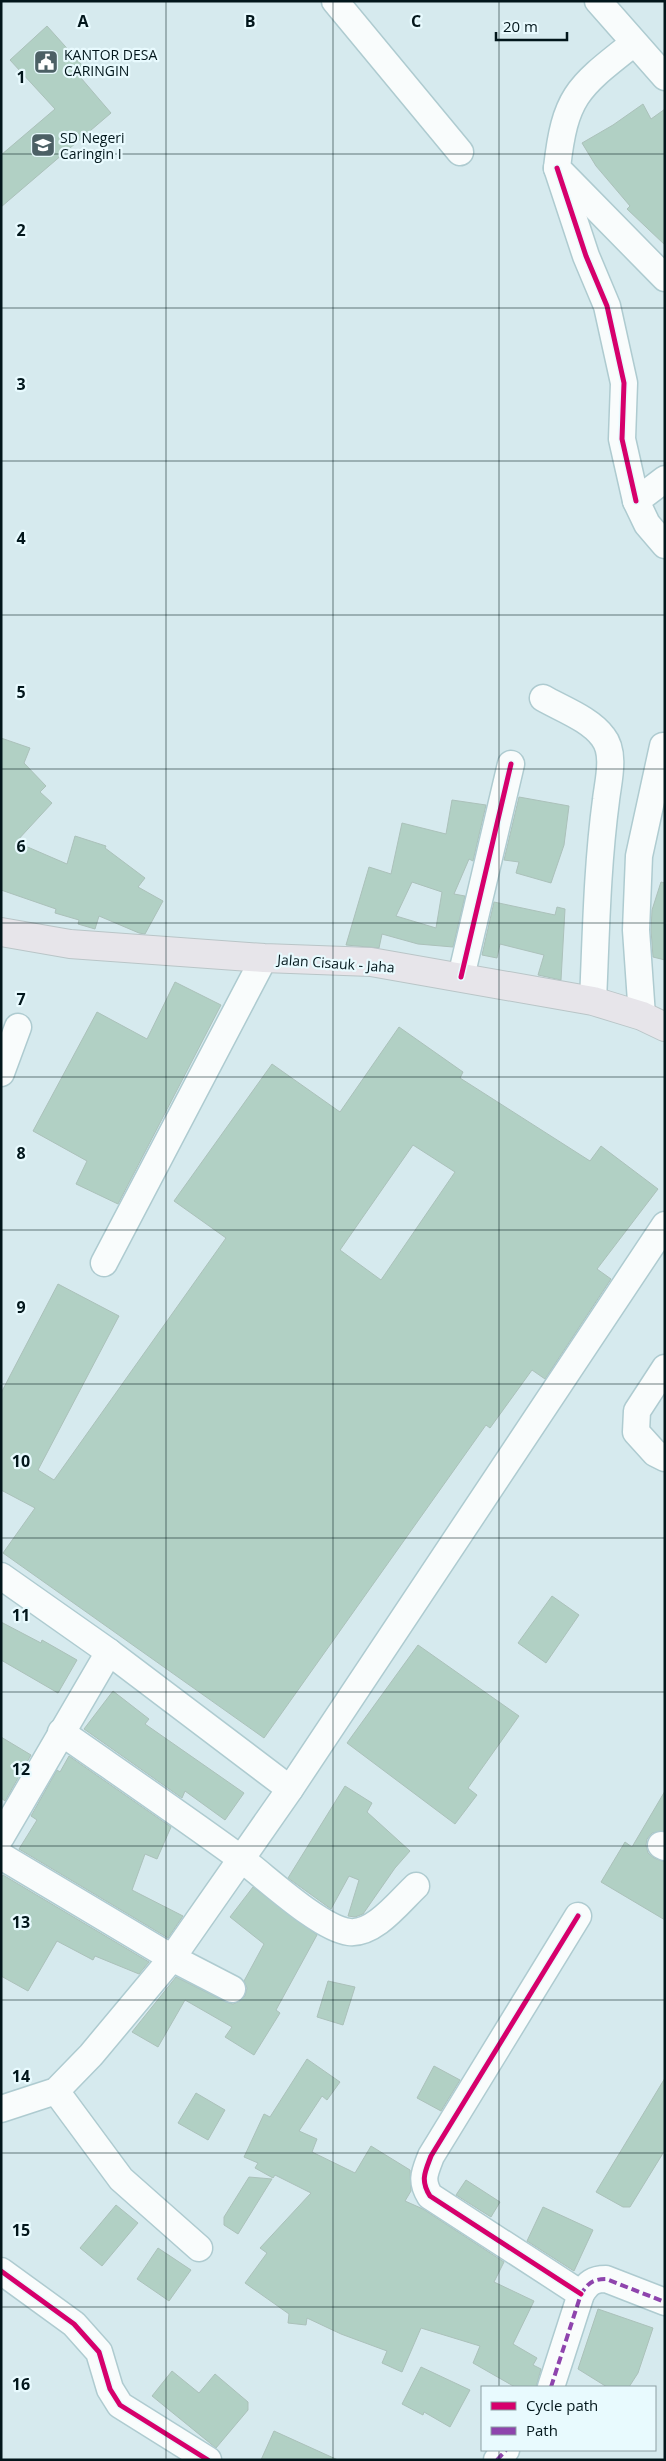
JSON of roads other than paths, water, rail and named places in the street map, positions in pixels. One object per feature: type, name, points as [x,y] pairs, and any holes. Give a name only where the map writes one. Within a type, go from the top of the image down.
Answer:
[{"type":"main road","name":"Jalan Cisauk - Jaha","points":[[1,932],[70,944],[264,958],[372,962],[593,1001],[653,1022]]},
{"type":"street","points":[[335,1],[460,152]]},
{"type":"street","points":[[598,1],[665,77]]},
{"type":"street","points":[[634,43],[592,76],[577,92],[566,114],[558,168],[586,256],[607,306],[624,383],[622,439],[636,501],[647,524],[665,545]]},
{"type":"street","points":[[558,168],[665,278]]},
{"type":"street","points":[[636,501],[665,479]]},
{"type":"street","points":[[543,698],[586,722],[604,737],[609,751],[610,769],[599,854],[593,1001]]},
{"type":"street","points":[[653,1022],[636,930],[639,856],[663,746]]},
{"type":"street","points":[[461,977],[512,764]]},
{"type":"street","points":[[104,1263],[264,958]]},
{"type":"street","points":[[1,1073],[18,1028]]},
{"type":"street","points":[[1,2109],[56,2091],[91,2055],[172,1958],[290,1789],[665,1225]]},
{"type":"street","points":[[665,1368],[637,1411],[636,1432],[655,1453],[665,1458]]},
{"type":"street","points":[[1,1576],[109,1652],[290,1789]]},
{"type":"street","points":[[1,1837],[109,1652]]},
{"type":"street","points":[[61,1732],[240,1859],[329,1926],[349,1932],[360,1931],[373,1926],[416,1886]]},
{"type":"street","points":[[1,1856],[172,1958],[232,1989]]},
{"type":"street","points":[[578,1916],[431,2156],[425,2173],[424,2186],[430,2196],[581,2294]]},
{"type":"street","points":[[56,2091],[121,2179],[199,2248]]},
{"type":"street","points":[[1,2271],[74,2324],[99,2352],[110,2389],[120,2405],[208,2460]]},
{"type":"street","points":[[552,2386],[581,2294],[587,2283],[598,2279],[606,2279],[665,2302]]},
{"type":"place","name":"KANTOR DESA CARINGIN","points":[[46,62]]},
{"type":"place","name":"SD Negeri Caringin I","points":[[43,145]]}]
